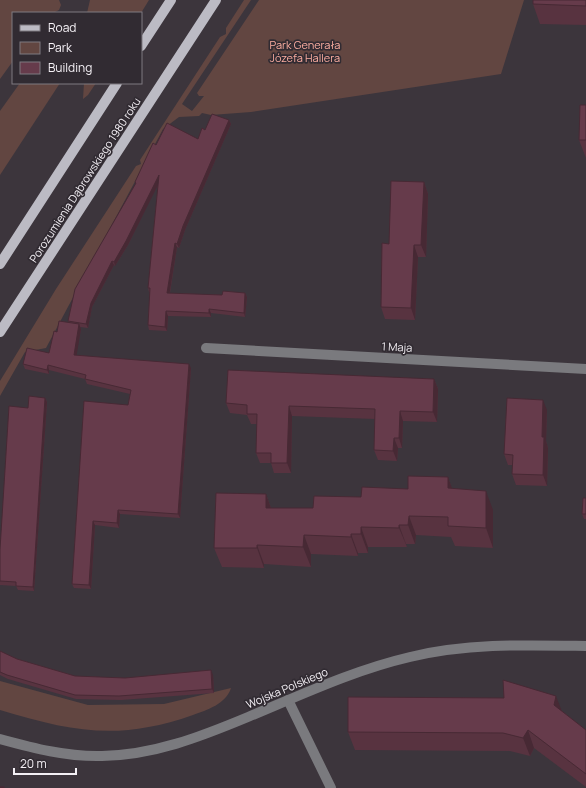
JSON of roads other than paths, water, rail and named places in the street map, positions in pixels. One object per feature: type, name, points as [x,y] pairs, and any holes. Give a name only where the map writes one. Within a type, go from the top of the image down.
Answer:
[{"type":"main road","points":[[142,44],[171,0]]},
{"type":"main road","name":"Porozumienia Dąbrowskiego 1980 roku","points":[[0,332],[216,0]]},
{"type":"main road","points":[[0,264],[116,84]]},
{"type":"street","name":"1 Maja","points":[[206,348],[586,369]]},
{"type":"street","name":"Wojska Polskiego","points":[[0,739],[65,754],[102,756],[132,754],[165,748],[193,739],[364,670],[410,656],[444,650],[497,646],[586,646]]},
{"type":"street","points":[[288,700],[331,788]]},
{"type":"park label","name":"Park Generała Józefa Hallera","points":[[305,51]]}]
